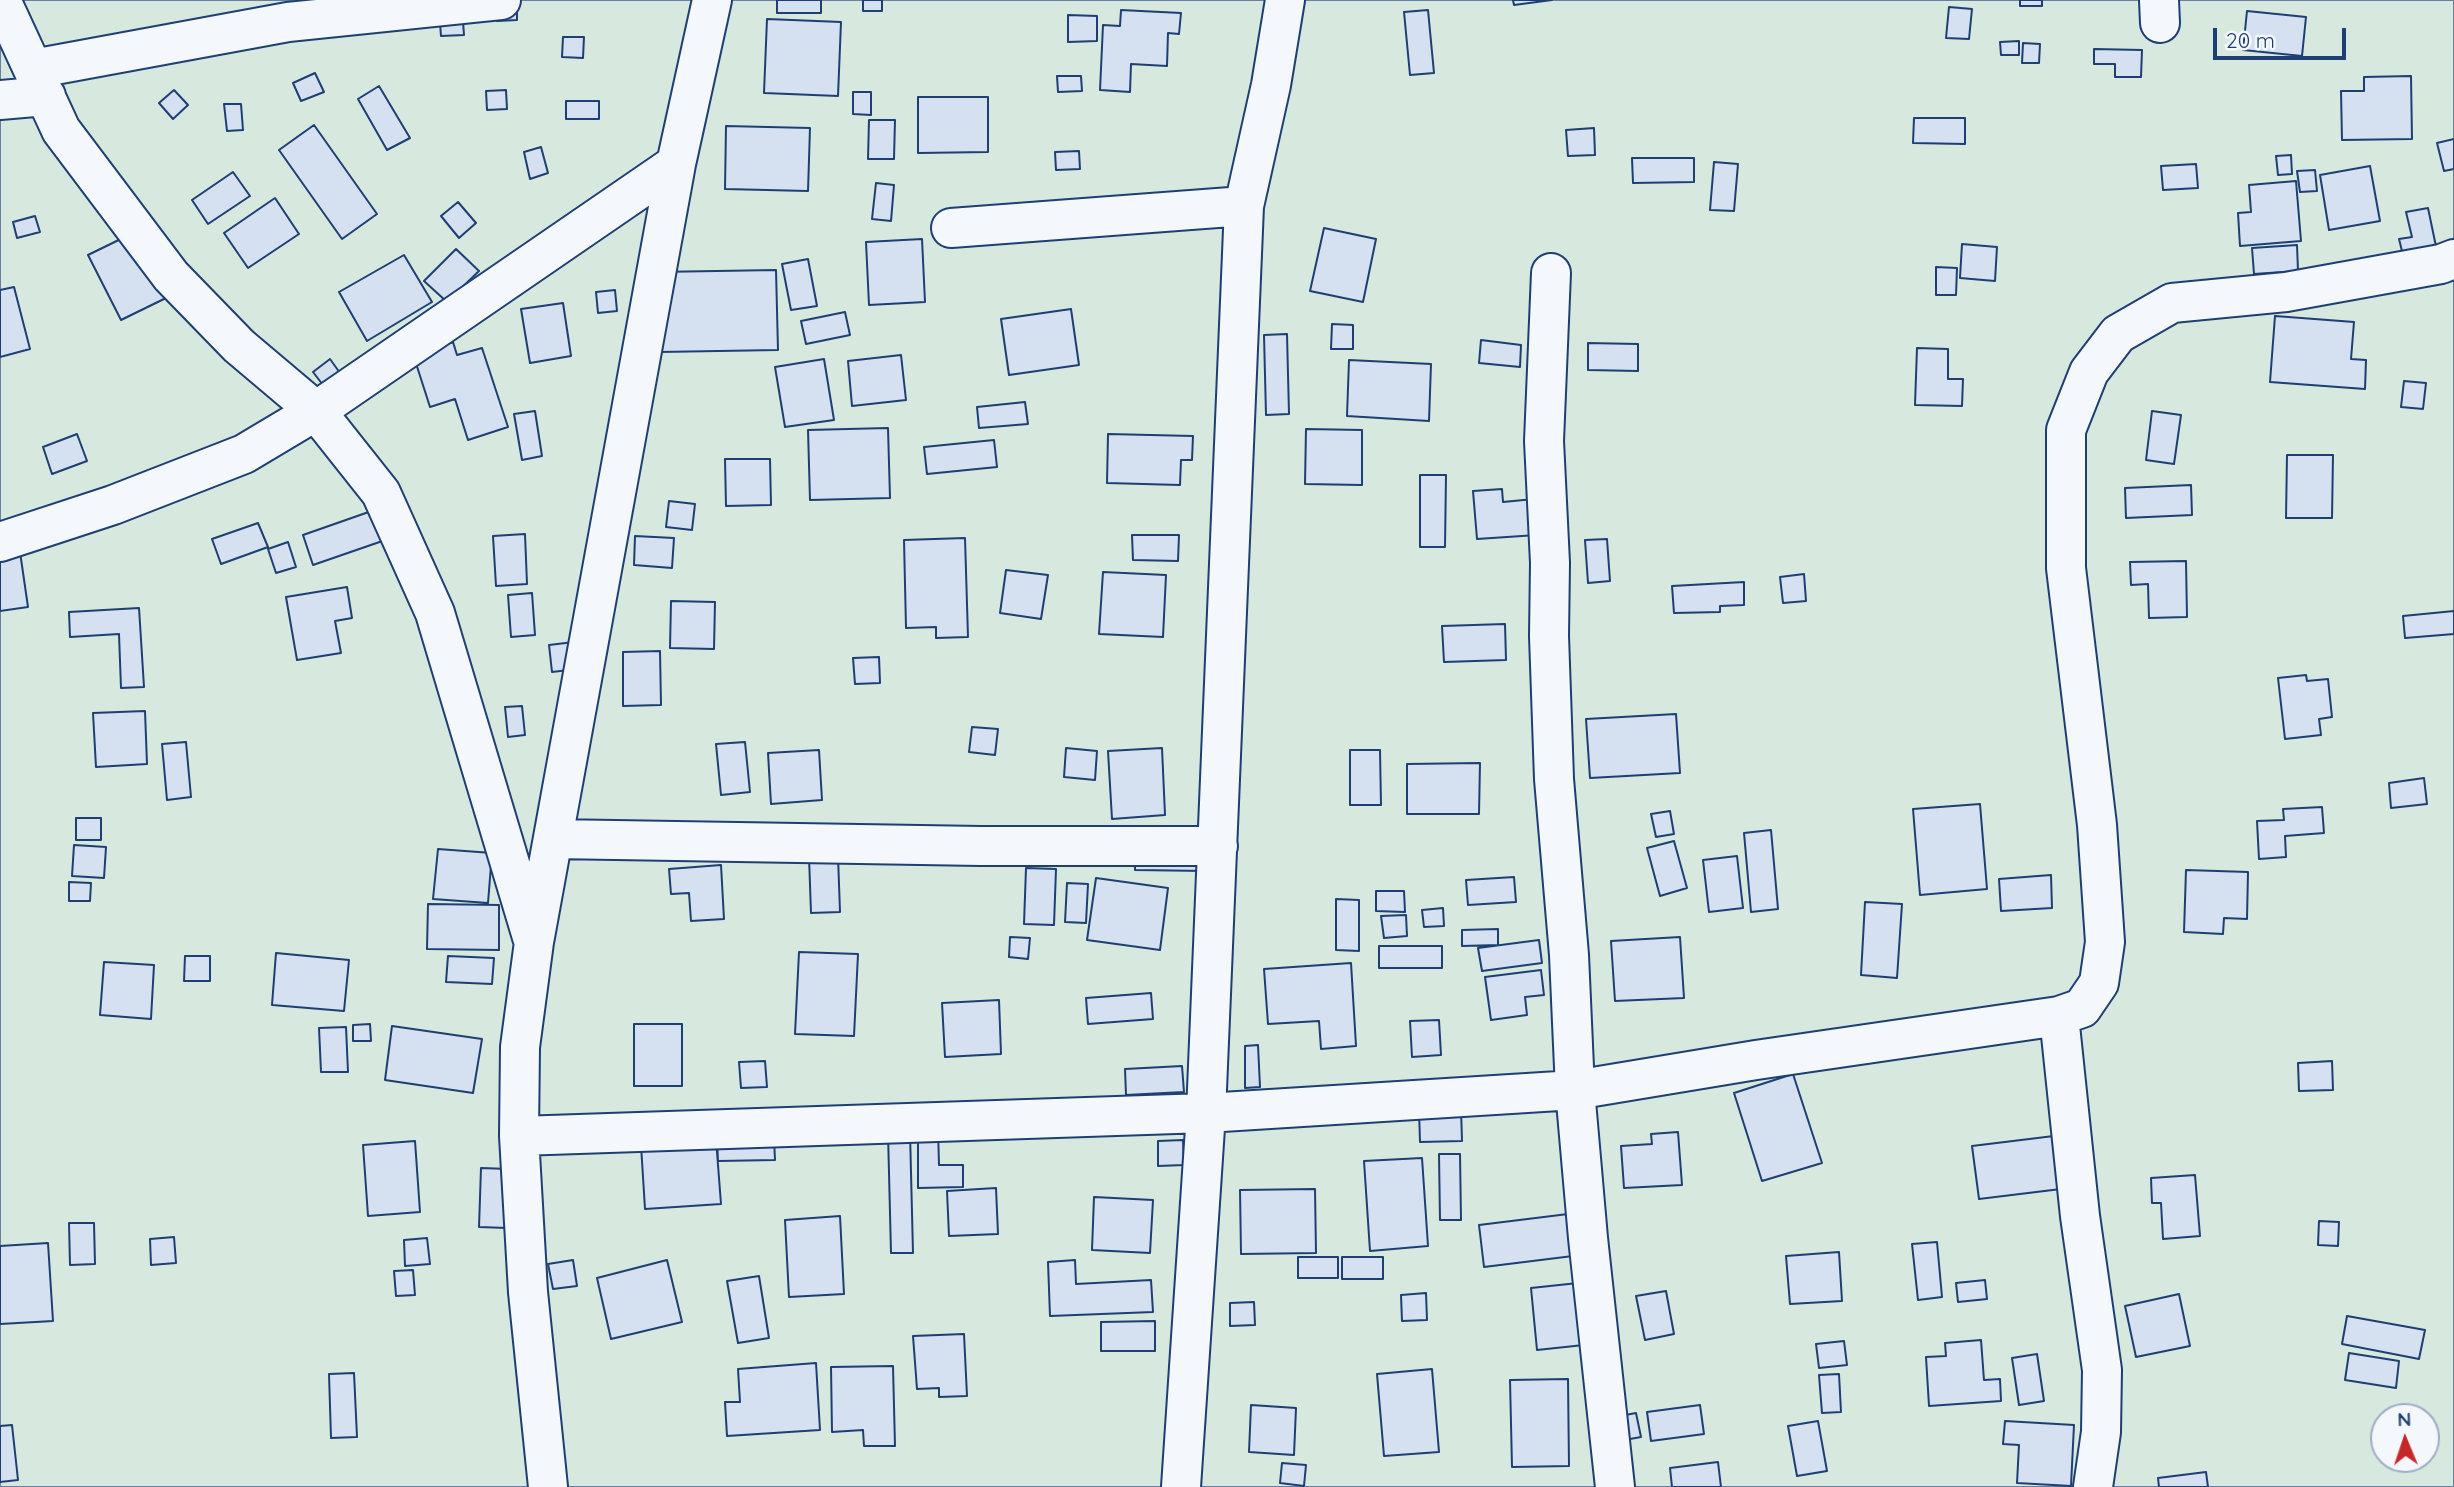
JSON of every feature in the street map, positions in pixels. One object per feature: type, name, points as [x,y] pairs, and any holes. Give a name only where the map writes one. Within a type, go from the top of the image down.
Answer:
[{"type":"street","points":[[1,0],[61,130],[171,276],[239,346],[316,411],[381,493],[435,612],[534,942]]},
{"type":"street","points":[[0,100],[39,83],[288,22],[501,0]]},
{"type":"street","points":[[548,1487],[528,1293],[519,1136],[520,1047],[534,942],[676,164],[712,0]]},
{"type":"street","points":[[1181,1487],[1206,1113],[1244,206],[1271,85],[1285,0]]},
{"type":"street","points":[[0,542],[113,505],[244,454],[316,411],[676,164]]},
{"type":"street","points":[[951,228],[1244,206]]},
{"type":"street","points":[[519,1136],[1206,1113],[1575,1090],[1756,1060],[2059,1016],[2082,1008],[2099,983],[2105,942],[2096,825],[2066,568],[2066,430],[2089,372],[2118,334],[2172,303],[2286,292],[2441,264],[2454,259]]},
{"type":"street","points":[[1552,273],[1544,441],[1550,563],[1549,649],[1554,779],[1569,954],[1575,1090],[1615,1487]]},
{"type":"street","points":[[554,839],[981,846],[1218,846]]},
{"type":"street","points":[[2059,1016],[2080,1216],[2102,1370],[2101,1432],[2093,1487]]},
{"type":"shaded area","points":[[0,0],[2454,0],[2454,1487],[0,1487]]},
{"type":"building","points":[[777,0],[821,0],[821,13],[777,13]]},
{"type":"building","points":[[863,0],[882,0],[882,11],[863,11]]},
{"type":"building","points":[[1513,0],[1552,0],[1514,5]]},
{"type":"building","points":[[2020,0],[2042,0],[2042,6],[2020,6]]},
{"type":"building","points":[[517,1],[517,20],[497,21],[497,2]]},
{"type":"building","points":[[1949,7],[1972,9],[1969,39],[1946,38]]},
{"type":"building","points":[[462,8],[464,35],[441,36],[439,10]]},
{"type":"building","points":[[1121,10],[1181,13],[1179,34],[1168,33],[1167,66],[1131,64],[1130,92],[1100,90],[1103,25],[1120,26]]},
{"type":"building","points":[[1428,10],[1434,73],[1410,75],[1404,12]]},
{"type":"building","points":[[2247,11],[2306,17],[2302,56],[2243,50]]},
{"type":"building","points":[[1068,15],[1097,16],[1097,41],[1068,42]]},
{"type":"building","points":[[767,19],[841,22],[838,96],[764,93]]},
{"type":"building","points":[[563,37],[584,37],[583,58],[562,57]]},
{"type":"building","points":[[2019,41],[2019,55],[2001,55],[2000,42]]},
{"type":"building","points":[[2023,43],[2040,44],[2039,63],[2022,63]]},
{"type":"building","points":[[2094,49],[2142,50],[2141,77],[2115,77],[2115,64],[2094,64]]},
{"type":"building","points":[[315,73],[324,92],[301,101],[293,83]]},
{"type":"building","points":[[1057,76],[1081,76],[1082,91],[1058,92]]},
{"type":"building","points":[[2411,76],[2412,139],[2342,140],[2341,91],[2364,91],[2364,77]]},
{"type":"building","points":[[379,86],[410,138],[387,150],[358,99]]},
{"type":"building","points":[[174,90],[188,105],[173,119],[159,103]]},
{"type":"building","points":[[506,90],[507,109],[487,110],[486,91]]},
{"type":"building","points":[[853,92],[871,92],[871,115],[853,114]]},
{"type":"building","points":[[918,97],[988,97],[988,152],[918,153]]},
{"type":"building","points":[[566,101],[599,101],[599,119],[566,119]]},
{"type":"building","points":[[224,104],[241,104],[243,130],[227,131]]},
{"type":"building","points":[[1914,118],[1965,118],[1965,144],[1913,143]]},
{"type":"building","points":[[869,120],[895,120],[894,159],[868,159]]},
{"type":"building","points":[[314,125],[377,214],[342,239],[279,150]]},
{"type":"building","points":[[726,126],[810,128],[808,191],[725,189]]},
{"type":"building","points":[[1594,128],[1595,155],[1568,156],[1566,130]]},
{"type":"building","points":[[2454,139],[2454,169],[2444,171],[2437,143]]},
{"type":"building","points":[[541,147],[548,173],[530,179],[524,152]]},
{"type":"building","points":[[1079,151],[1080,169],[1056,170],[1055,152]]},
{"type":"building","points":[[2291,155],[2292,174],[2278,175],[2276,156]]},
{"type":"building","points":[[1632,158],[1694,158],[1694,182],[1633,183]]},
{"type":"building","points":[[1714,162],[1738,164],[1734,211],[1710,210]]},
{"type":"building","points":[[2196,164],[2198,188],[2163,190],[2161,166]]},
{"type":"building","points":[[2370,166],[2380,221],[2329,230],[2320,175]]},
{"type":"building","points":[[2315,170],[2317,191],[2300,192],[2297,171]]},
{"type":"building","points":[[233,172],[250,196],[208,224],[192,200]]},
{"type":"building","points":[[2296,181],[2301,241],[2240,246],[2238,213],[2251,212],[2249,185]]},
{"type":"building","points":[[876,183],[894,185],[891,221],[872,219]]},
{"type":"building","points":[[275,198],[299,234],[248,268],[224,233]]},
{"type":"building","points":[[458,202],[476,223],[459,238],[441,216]]},
{"type":"building","points":[[2428,208],[2438,256],[2405,263],[2399,239],[2412,237],[2406,212]]},
{"type":"building","points":[[35,216],[40,232],[17,238],[13,222]]},
{"type":"building","points":[[1324,228],[1376,239],[1363,302],[1310,291]]},
{"type":"building","points":[[133,233],[166,298],[121,320],[88,255]]},
{"type":"building","points":[[922,239],[925,302],[869,305],[866,242]]},
{"type":"building","points":[[1962,244],[1997,247],[1995,281],[1960,278]]},
{"type":"building","points":[[2297,245],[2298,271],[2254,274],[2252,248]]},
{"type":"building","points":[[456,249],[479,271],[447,302],[424,281]]},
{"type":"building","points":[[404,255],[432,302],[367,341],[339,292]]},
{"type":"building","points":[[808,259],[817,306],[791,310],[782,264]]},
{"type":"building","points":[[1936,267],[1957,268],[1956,295],[1936,295]]},
{"type":"building","points":[[776,270],[778,350],[659,352],[657,272]]},
{"type":"building","points":[[14,287],[30,349],[0,357],[0,290]]},
{"type":"building","points":[[615,290],[617,311],[598,313],[596,292]]},
{"type":"building","points":[[563,303],[571,356],[530,363],[521,309]]},
{"type":"building","points":[[1071,309],[1079,365],[1009,375],[1001,319]]},
{"type":"building","points":[[845,312],[850,335],[806,344],[801,321]]},
{"type":"building","points":[[2275,316],[2354,322],[2351,359],[2366,360],[2365,389],[2270,382]]},
{"type":"building","points":[[1332,324],[1353,325],[1353,349],[1331,349]]},
{"type":"building","points":[[1287,334],[1289,414],[1266,415],[1264,335]]},
{"type":"building","points":[[1481,340],[1521,345],[1520,367],[1479,363]]},
{"type":"building","points":[[453,342],[457,355],[482,348],[508,427],[468,440],[455,399],[430,407],[413,354]]},
{"type":"building","points":[[1588,343],[1638,344],[1638,371],[1588,370]]},
{"type":"building","points":[[1917,348],[1948,349],[1948,379],[1963,379],[1962,406],[1915,405]]},
{"type":"building","points":[[901,355],[906,400],[852,406],[848,361]]},
{"type":"building","points":[[330,359],[340,373],[323,385],[313,372]]},
{"type":"building","points":[[824,359],[834,420],[785,427],[775,367]]},
{"type":"building","points":[[1349,360],[1431,364],[1429,421],[1347,416]]},
{"type":"building","points":[[2404,381],[2426,383],[2423,409],[2401,407]]},
{"type":"building","points":[[1025,402],[1028,424],[979,428],[977,407]]},
{"type":"building","points":[[535,411],[542,456],[522,460],[514,414]]},
{"type":"building","points":[[2152,411],[2181,415],[2174,464],[2146,460]]},
{"type":"building","points":[[888,428],[890,498],[810,500],[808,430]]},
{"type":"building","points":[[1306,429],[1362,430],[1362,485],[1305,484]]},
{"type":"building","points":[[77,434],[87,461],[52,474],[43,447]]},
{"type":"building","points":[[1108,434],[1193,436],[1192,460],[1181,460],[1180,485],[1107,483]]},
{"type":"building","points":[[994,440],[997,467],[927,474],[924,447]]},
{"type":"building","points":[[2287,455],[2333,455],[2332,518],[2286,518]]},
{"type":"building","points":[[725,459],[770,459],[771,505],[726,506]]},
{"type":"building","points":[[1420,475],[1446,475],[1445,547],[1420,547]]},
{"type":"building","points":[[2191,485],[2192,515],[2126,518],[2125,488]]},
{"type":"building","points":[[1502,489],[1503,502],[1534,499],[1537,535],[1477,539],[1473,491]]},
{"type":"building","points":[[669,501],[695,504],[692,530],[666,527]]},
{"type":"building","points":[[383,507],[394,537],[313,565],[303,535]]},
{"type":"building","points":[[258,523],[268,547],[221,564],[212,539]]},
{"type":"building","points":[[525,534],[527,584],[496,586],[493,536]]},
{"type":"building","points":[[1132,535],[1179,535],[1178,561],[1133,560]]},
{"type":"building","points":[[635,536],[674,538],[672,568],[634,565]]},
{"type":"building","points":[[965,538],[968,637],[936,638],[936,627],[906,628],[904,540]]},
{"type":"building","points":[[1607,539],[1610,581],[1588,583],[1585,540]]},
{"type":"building","points":[[288,542],[296,567],[276,573],[268,549]]},
{"type":"building","points":[[19,545],[28,607],[0,611],[0,548]]},
{"type":"building","points":[[2186,561],[2187,617],[2149,618],[2148,584],[2131,585],[2130,562]]},
{"type":"building","points":[[1006,570],[1048,575],[1041,619],[1000,613]]},
{"type":"building","points":[[1103,572],[1166,575],[1163,637],[1099,634]]},
{"type":"building","points":[[1804,574],[1806,601],[1783,603],[1780,577]]},
{"type":"building","points":[[1744,582],[1744,605],[1720,606],[1720,612],[1674,613],[1672,586]]},
{"type":"building","points":[[347,587],[352,618],[335,621],[341,653],[297,660],[286,597]]},
{"type":"building","points":[[532,593],[535,635],[511,637],[508,595]]},
{"type":"building","points":[[671,601],[715,602],[714,649],[670,648]]},
{"type":"building","points":[[139,608],[144,687],[121,688],[119,634],[70,637],[69,612]]},
{"type":"building","points":[[2454,611],[2454,634],[2405,638],[2403,616]]},
{"type":"building","points":[[1505,624],[1506,660],[1444,662],[1442,626]]},
{"type":"building","points":[[574,642],[577,669],[552,672],[549,645]]},
{"type":"building","points":[[660,651],[661,705],[623,706],[623,652]]},
{"type":"building","points":[[879,657],[880,683],[855,684],[853,658]]},
{"type":"building","points":[[2306,675],[2307,681],[2328,679],[2332,717],[2319,719],[2321,735],[2285,739],[2278,678]]},
{"type":"building","points":[[522,706],[525,735],[508,737],[505,707]]},
{"type":"building","points":[[145,711],[147,764],[96,767],[93,713]]},
{"type":"building","points":[[1676,714],[1680,773],[1590,778],[1586,719]]},
{"type":"building","points":[[972,727],[998,729],[995,755],[969,752]]},
{"type":"building","points":[[186,742],[191,797],[167,800],[162,744]]},
{"type":"building","points":[[745,742],[750,792],[721,795],[716,744]]},
{"type":"building","points":[[1066,748],[1097,751],[1095,780],[1064,777]]},
{"type":"building","points":[[1162,748],[1165,815],[1112,819],[1108,751]]},
{"type":"building","points":[[819,750],[822,800],[771,804],[768,753]]},
{"type":"building","points":[[1350,750],[1380,750],[1381,805],[1350,805]]},
{"type":"building","points":[[1480,763],[1479,814],[1407,814],[1407,764]]},
{"type":"building","points":[[2424,778],[2427,804],[2391,808],[2389,783]]},
{"type":"building","points":[[1980,804],[1987,889],[1920,895],[1913,809]]},
{"type":"building","points":[[2322,807],[2324,833],[2285,836],[2286,857],[2259,859],[2257,821],[2284,820],[2283,809]]},
{"type":"building","points":[[1670,811],[1674,834],[1656,837],[1651,814]]},
{"type":"building","points":[[76,818],[101,818],[101,840],[76,840]]},
{"type":"building","points":[[1771,830],[1778,909],[1751,912],[1744,833]]},
{"type":"building","points":[[1674,841],[1687,888],[1660,896],[1647,848]]},
{"type":"building","points":[[74,845],[106,847],[104,878],[72,876]]},
{"type":"building","points":[[438,849],[492,853],[488,903],[433,899]]},
{"type":"building","points":[[1135,851],[1207,852],[1206,871],[1135,870]]},
{"type":"building","points":[[838,856],[840,912],[811,913],[809,857]]},
{"type":"building","points":[[1737,856],[1743,908],[1709,912],[1703,860]]},
{"type":"building","points":[[721,865],[724,919],[691,921],[689,893],[671,894],[669,869]]},
{"type":"building","points":[[1026,868],[1056,869],[1054,925],[1024,924]]},
{"type":"building","points":[[2186,870],[2248,872],[2247,919],[2224,918],[2223,934],[2184,932]]},
{"type":"building","points":[[2051,875],[2052,908],[2001,911],[1999,879]]},
{"type":"building","points":[[1514,877],[1516,902],[1468,905],[1466,880]]},
{"type":"building","points":[[1096,878],[1168,888],[1160,950],[1087,940]]},
{"type":"building","points":[[69,882],[91,883],[90,901],[69,901]]},
{"type":"building","points":[[1067,883],[1088,884],[1086,923],[1065,922]]},
{"type":"building","points":[[1376,891],[1404,891],[1405,912],[1376,911]]},
{"type":"building","points":[[1336,899],[1359,900],[1359,951],[1336,950]]},
{"type":"building","points":[[1865,902],[1902,904],[1897,978],[1861,975]]},
{"type":"building","points":[[428,904],[499,905],[499,950],[427,949]]},
{"type":"building","points":[[1443,908],[1444,926],[1424,927],[1422,910]]},
{"type":"building","points":[[1406,915],[1407,936],[1384,938],[1381,916]]},
{"type":"building","points":[[1498,929],[1498,945],[1462,946],[1462,930]]},
{"type":"building","points":[[1010,937],[1030,938],[1028,959],[1009,957]]},
{"type":"building","points":[[1680,937],[1684,998],[1615,1001],[1611,941]]},
{"type":"building","points":[[1539,940],[1542,963],[1482,971],[1478,948]]},
{"type":"building","points":[[1379,946],[1442,946],[1442,968],[1379,968]]},
{"type":"building","points":[[799,952],[858,954],[854,1036],[795,1034]]},
{"type":"building","points":[[276,953],[349,960],[344,1011],[272,1005]]},
{"type":"building","points":[[185,956],[210,956],[210,981],[184,981]]},
{"type":"building","points":[[448,956],[494,958],[492,984],[446,982]]},
{"type":"building","points":[[104,962],[154,965],[151,1019],[100,1015]]},
{"type":"building","points":[[1351,963],[1356,1046],[1321,1049],[1319,1021],[1268,1024],[1264,969]]},
{"type":"building","points":[[1541,970],[1544,995],[1525,997],[1527,1015],[1491,1020],[1485,977]]},
{"type":"building","points":[[1151,993],[1153,1019],[1088,1024],[1086,998]]},
{"type":"building","points":[[999,1000],[1001,1054],[945,1057],[942,1003]]},
{"type":"building","points":[[1439,1020],[1441,1055],[1412,1057],[1410,1021]]},
{"type":"building","points":[[370,1024],[371,1041],[353,1041],[353,1025]]},
{"type":"building","points":[[634,1024],[682,1024],[682,1086],[634,1086]]},
{"type":"building","points":[[392,1026],[482,1039],[473,1093],[385,1080]]},
{"type":"building","points":[[346,1027],[348,1072],[321,1072],[319,1028]]},
{"type":"building","points":[[1258,1045],[1260,1087],[1245,1088],[1245,1046]]},
{"type":"building","points":[[765,1061],[767,1087],[741,1088],[739,1062]]},
{"type":"building","points":[[2332,1061],[2333,1090],[2299,1091],[2298,1063]]},
{"type":"building","points":[[1182,1066],[1184,1092],[1126,1095],[1125,1069]]},
{"type":"building","points":[[1793,1074],[1822,1163],[1762,1181],[1734,1093]]},
{"type":"building","points":[[1461,1109],[1462,1141],[1420,1142],[1419,1111]]},
{"type":"building","points":[[918,1129],[938,1129],[939,1165],[963,1165],[963,1187],[918,1188]]},
{"type":"building","points":[[910,1132],[913,1253],[891,1253],[888,1133]]},
{"type":"building","points":[[1678,1132],[1682,1185],[1624,1188],[1621,1146],[1652,1144],[1651,1134]]},
{"type":"building","points":[[2062,1135],[2069,1188],[1979,1199],[1972,1146]]},
{"type":"building","points":[[716,1139],[721,1204],[645,1209],[641,1145]]},
{"type":"building","points":[[774,1139],[775,1160],[718,1161],[717,1140]]},
{"type":"building","points":[[1183,1140],[1184,1165],[1158,1166],[1158,1141]]},
{"type":"building","points":[[415,1141],[420,1212],[368,1216],[363,1145]]},
{"type":"building","points":[[1439,1154],[1460,1154],[1461,1220],[1440,1220]]},
{"type":"building","points":[[1422,1158],[1428,1246],[1370,1251],[1364,1161]]},
{"type":"building","points":[[481,1168],[509,1169],[507,1228],[479,1227]]},
{"type":"building","points":[[2195,1175],[2200,1236],[2163,1239],[2161,1203],[2152,1203],[2151,1178]]},
{"type":"building","points":[[996,1188],[998,1234],[949,1236],[947,1191]]},
{"type":"building","points":[[1315,1189],[1316,1253],[1241,1254],[1240,1190]]},
{"type":"building","points":[[1094,1197],[1153,1200],[1150,1253],[1092,1250]]},
{"type":"building","points":[[1568,1214],[1573,1256],[1484,1267],[1479,1225]]},
{"type":"building","points":[[840,1216],[844,1294],[789,1297],[785,1220]]},
{"type":"building","points":[[2319,1221],[2339,1222],[2338,1246],[2318,1245]]},
{"type":"building","points":[[69,1223],[94,1223],[95,1264],[70,1265]]},
{"type":"building","points":[[174,1237],[176,1263],[151,1265],[150,1239]]},
{"type":"building","points":[[427,1238],[430,1264],[405,1266],[404,1240]]},
{"type":"building","points":[[1937,1242],[1942,1297],[1918,1300],[1912,1244]]},
{"type":"building","points":[[48,1243],[53,1321],[0,1324],[0,1246]]},
{"type":"building","points":[[1839,1252],[1842,1301],[1790,1304],[1786,1256]]},
{"type":"building","points":[[1298,1257],[1338,1257],[1338,1278],[1298,1278]]},
{"type":"building","points":[[1342,1257],[1383,1257],[1383,1279],[1342,1279]]},
{"type":"building","points":[[573,1260],[577,1286],[553,1289],[548,1264]]},
{"type":"building","points":[[667,1260],[682,1322],[611,1339],[597,1278]]},
{"type":"building","points":[[1075,1260],[1076,1284],[1151,1280],[1153,1312],[1050,1316],[1048,1262]]},
{"type":"building","points":[[413,1270],[415,1295],[396,1296],[394,1271]]},
{"type":"building","points":[[759,1276],[769,1338],[738,1343],[727,1281]]},
{"type":"building","points":[[1985,1280],[1987,1299],[1958,1302],[1956,1283]]},
{"type":"building","points":[[1578,1283],[1584,1345],[1537,1350],[1531,1288]]},
{"type":"building","points":[[1666,1291],[1674,1334],[1645,1340],[1636,1296]]},
{"type":"building","points":[[1426,1293],[1427,1320],[1402,1321],[1401,1295]]},
{"type":"building","points":[[2179,1294],[2190,1346],[2136,1357],[2125,1306]]},
{"type":"building","points":[[1254,1302],[1255,1325],[1230,1326],[1230,1303]]},
{"type":"building","points":[[2347,1316],[2425,1330],[2419,1359],[2342,1344]]},
{"type":"building","points":[[1155,1321],[1155,1351],[1101,1351],[1101,1322]]},
{"type":"building","points":[[964,1334],[967,1396],[939,1397],[939,1388],[917,1389],[913,1336]]},
{"type":"building","points":[[1981,1340],[1984,1380],[2000,1379],[2001,1401],[1929,1406],[1926,1357],[1946,1356],[1945,1343]]},
{"type":"building","points":[[1844,1341],[1847,1365],[1819,1368],[1816,1344]]},
{"type":"building","points":[[2349,1353],[2399,1361],[2396,1388],[2345,1380]]},
{"type":"building","points":[[2037,1354],[2044,1401],[2019,1405],[2012,1358]]},
{"type":"building","points":[[816,1363],[820,1430],[727,1436],[725,1402],[740,1402],[738,1369]]},
{"type":"building","points":[[893,1366],[895,1446],[864,1446],[863,1430],[832,1432],[831,1367]]},
{"type":"building","points":[[1432,1369],[1439,1452],[1384,1456],[1377,1374]]},
{"type":"building","points":[[354,1373],[357,1437],[331,1438],[329,1374]]},
{"type":"building","points":[[1839,1374],[1841,1412],[1822,1413],[1819,1375]]},
{"type":"building","points":[[1568,1379],[1569,1466],[1512,1467],[1510,1380]]},
{"type":"building","points":[[1251,1405],[1296,1408],[1294,1455],[1249,1452]]},
{"type":"building","points":[[1700,1405],[1704,1434],[1651,1441],[1647,1412]]},
{"type":"building","points":[[1636,1413],[1641,1437],[1619,1441],[1615,1417]]},
{"type":"building","points":[[1818,1421],[1827,1471],[1797,1476],[1788,1426]]},
{"type":"building","points":[[2005,1421],[2074,1425],[2071,1486],[2017,1483],[2019,1445],[2003,1444]]},
{"type":"building","points":[[12,1425],[18,1480],[0,1482],[0,1426]]},
{"type":"building","points":[[1718,1462],[1721,1487],[1672,1487],[1670,1468]]},
{"type":"building","points":[[1282,1463],[1306,1465],[1304,1486],[1280,1483]]},
{"type":"building","points":[[2206,1472],[2208,1487],[2159,1487],[2158,1478]]}]
